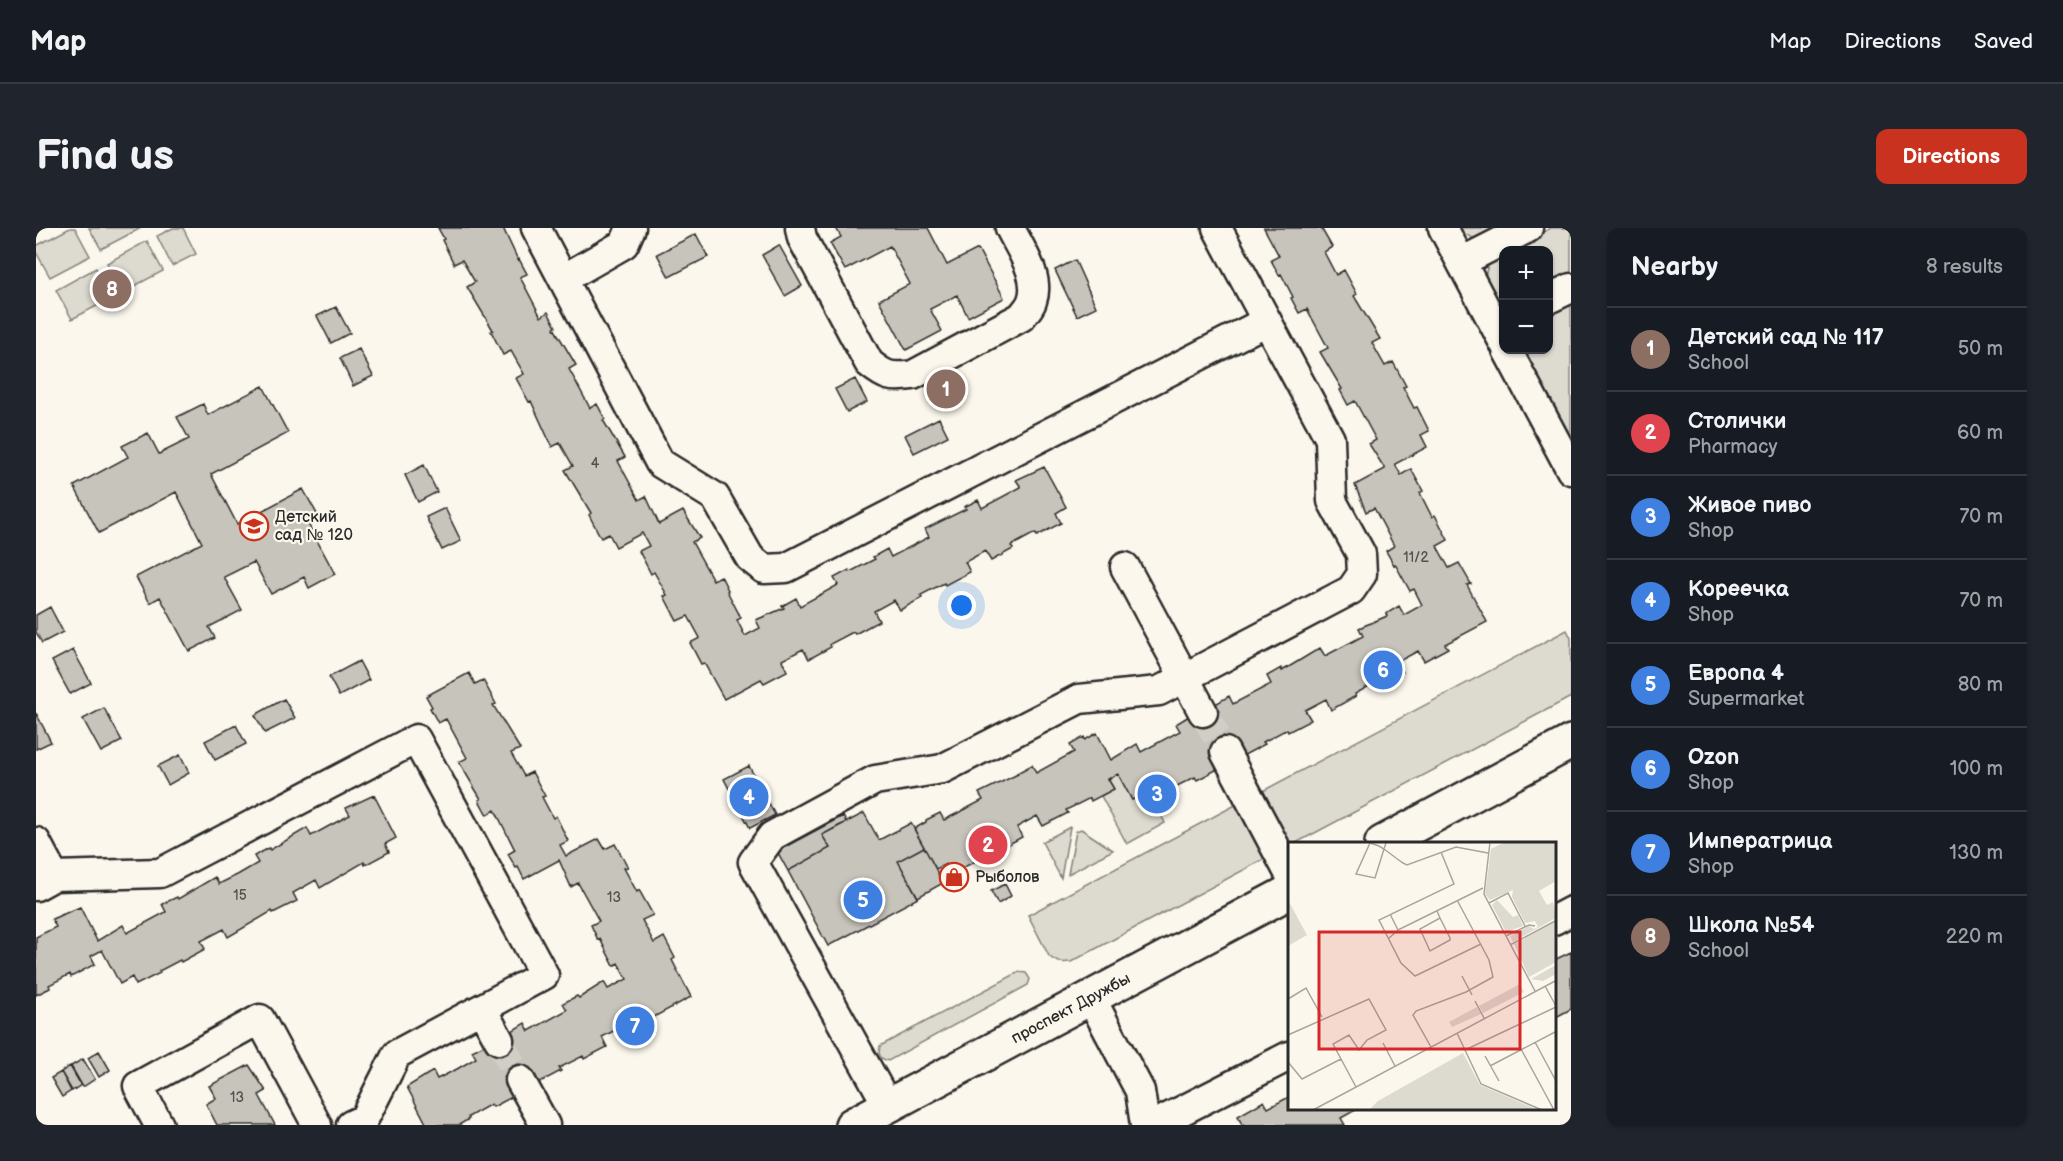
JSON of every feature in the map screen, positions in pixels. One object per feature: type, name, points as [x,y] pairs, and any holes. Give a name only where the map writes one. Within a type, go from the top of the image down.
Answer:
[{"type":"main road","points":[[1384,842],[1571,742]]},
{"type":"main road","name":"проспект Дружбы","points":[[852,1125],[1288,893]]},
{"type":"street","points":[[536,228],[660,463],[715,497],[750,558],[764,569],[786,568],[1267,321]]},
{"type":"street","points":[[563,279],[624,244],[631,228]]},
{"type":"street","points":[[800,228],[802,238],[869,363],[883,375],[896,377],[913,375],[1021,317],[1032,304],[1035,289],[1031,272],[1010,228]]},
{"type":"street","points":[[888,1106],[753,862],[772,836],[875,780],[942,769],[1080,699],[1159,691],[1351,590],[1362,574],[1361,554],[1332,501],[1330,439],[1217,228]]},
{"type":"street","points":[[1443,228],[1499,330]]},
{"type":"street","points":[[1461,262],[1528,228]]},
{"type":"street","points":[[1553,297],[1571,288]]},
{"type":"street","points":[[1512,354],[1571,470]]},
{"type":"street","points":[[1125,567],[1203,712]]},
{"type":"street","points":[[36,842],[45,881],[160,873],[416,739],[544,975],[398,1054],[364,1119],[351,1125]]},
{"type":"street","points":[[1225,752],[1288,871]]},
{"type":"street","points":[[1556,919],[1571,911]]},
{"type":"street","points":[[1090,998],[1140,1091],[1145,1125]]},
{"type":"street","points":[[482,1008],[499,1040]]},
{"type":"street","points":[[159,1125],[138,1086],[260,1019],[317,1125]]},
{"type":"street","points":[[1155,1125],[1288,1057]]},
{"type":"street","points":[[520,1080],[545,1125]]},
{"type":"shaded area","points":[[70,228],[75,228],[90,256],[50,277],[36,252],[36,246]]},
{"type":"shaded area","points":[[89,228],[141,228],[101,249]]},
{"type":"shaded area","points":[[173,228],[183,228],[196,254],[172,266],[157,236]]},
{"type":"shaded area","points":[[1460,228],[1509,228],[1477,240],[1463,233]]},
{"type":"shaded area","points":[[1551,228],[1571,228],[1571,278],[1553,288],[1553,246],[1515,246]]},
{"type":"shaded area","points":[[147,241],[163,271],[123,292],[107,263]]},
{"type":"shaded area","points":[[1499,254],[1499,302],[1487,285],[1486,278],[1486,271]]},
{"type":"shaded area","points":[[96,268],[112,298],[72,319],[56,290]]},
{"type":"shaded area","points":[[1571,297],[1571,441],[1524,354],[1553,354],[1553,307]]},
{"type":"shaded area","points":[[1567,630],[1571,638],[1571,697],[1298,842],[1288,842],[1257,794]]},
{"type":"shaded area","points":[[1118,774],[1132,800],[1142,795],[1148,805],[1154,802],[1165,823],[1127,844],[1101,796],[1114,789],[1108,779]]},
{"type":"shaded area","points":[[1241,802],[1270,856],[1071,962],[1059,962],[1049,956],[1028,915]]},
{"type":"shaded area","points":[[1070,827],[1061,878],[1042,842]]},
{"type":"shaded area","points":[[1081,829],[1113,850],[1068,874],[1076,831]]},
{"type":"shaded area","points":[[1019,972],[1026,973],[1030,979],[1028,985],[888,1061],[881,1058],[880,1046]]},
{"type":"building","points":[[438,228],[503,228],[527,274],[520,277],[541,317],[548,312],[556,327],[554,328],[576,365],[569,369],[590,408],[597,404],[605,419],[603,420],[625,457],[618,461],[639,500],[646,496],[659,524],[683,511],[700,538],[692,542],[713,580],[721,576],[741,618],[737,620],[745,636],[760,628],[756,620],[784,608],[782,606],[796,598],[800,606],[838,585],[834,578],[875,559],[873,557],[887,549],[891,557],[929,537],[925,529],[966,509],[964,507],[978,500],[982,508],[1021,487],[1016,480],[1044,467],[1066,507],[1056,513],[1061,523],[1011,546],[1013,549],[991,561],[985,551],[965,562],[970,572],[921,595],[922,598],[900,610],[894,600],[874,611],[879,621],[830,644],[831,647],[809,659],[803,649],[782,660],[787,671],[764,683],[761,679],[724,699],[690,643],[700,638],[688,616],[677,621],[664,596],[667,595],[654,572],[651,574],[639,551],[649,546],[642,533],[616,547],[609,534],[601,538],[589,515],[591,513],[565,470],[573,466],[560,443],[552,447],[531,401],[529,402],[516,378],[524,374],[511,351],[503,355],[491,331],[493,330],[467,287],[475,282],[462,260],[454,264]]},
{"type":"building","points":[[836,228],[928,228],[947,265],[978,249],[1004,298],[968,317],[957,295],[930,309],[942,331],[906,350],[879,300],[910,284],[890,246],[845,270],[830,243],[841,237]]},
{"type":"building","points":[[1264,228],[1321,228],[1332,247],[1324,252],[1336,275],[1344,270],[1357,294],[1354,296],[1380,339],[1372,343],[1385,366],[1393,362],[1406,386],[1403,387],[1414,408],[1417,407],[1429,431],[1421,435],[1427,447],[1395,464],[1401,475],[1411,469],[1423,491],[1420,493],[1432,517],[1435,515],[1448,540],[1437,546],[1449,568],[1459,563],[1471,584],[1467,585],[1487,622],[1445,644],[1448,648],[1424,661],[1418,651],[1397,662],[1403,672],[1380,684],[1378,681],[1331,710],[1326,699],[1305,710],[1311,720],[1288,732],[1287,729],[1263,742],[1265,744],[1197,780],[1195,777],[1171,789],[1173,792],[1148,805],[1142,795],[1132,800],[1118,774],[1108,779],[1114,789],[1066,810],[1068,813],[1043,826],[1037,816],[1017,827],[1022,837],[1000,849],[998,846],[951,874],[946,864],[936,869],[914,829],[926,820],[940,813],[944,820],[964,810],[983,800],[979,793],[1032,765],[1036,773],[1074,752],[1070,745],[1084,737],[1085,740],[1097,733],[1111,760],[1137,744],[1141,752],[1180,731],[1176,724],[1189,716],[1190,719],[1229,696],[1233,704],[1271,684],[1267,676],[1281,668],[1282,671],[1320,648],[1325,656],[1363,636],[1359,628],[1387,616],[1386,614],[1399,606],[1404,615],[1422,605],[1414,589],[1410,591],[1386,551],[1394,546],[1374,508],[1366,512],[1355,485],[1385,469],[1369,444],[1376,440],[1355,401],[1348,405],[1340,390],[1342,389],[1320,352],[1328,348],[1307,309],[1299,313],[1291,298],[1293,297],[1281,274],[1279,275],[1271,260],[1279,256]]},
{"type":"building","points":[[696,234],[708,257],[669,277],[657,254]]},
{"type":"building","points":[[779,245],[802,286],[785,296],[762,255]]},
{"type":"building","points":[[1075,260],[1096,307],[1077,316],[1055,270]]},
{"type":"building","points":[[336,307],[350,333],[331,343],[317,316]]},
{"type":"building","points":[[359,349],[373,376],[353,386],[340,358]]},
{"type":"building","points":[[855,379],[867,402],[847,412],[835,389]]},
{"type":"building","points":[[263,386],[288,433],[211,474],[237,524],[303,489],[317,514],[306,520],[335,574],[309,588],[304,577],[271,594],[254,562],[224,577],[242,610],[209,627],[215,638],[189,651],[160,597],[150,603],[136,577],[202,543],[176,492],[99,533],[74,486],[128,457],[122,446],[148,433],[159,454],[189,439],[177,417],[203,404],[208,415]]},
{"type":"building","points":[[939,418],[948,436],[914,453],[905,435]]},
{"type":"building","points":[[424,465],[437,492],[418,502],[405,475]]},
{"type":"building","points":[[445,508],[461,541],[442,550],[426,517]]},
{"type":"building","points":[[50,607],[63,632],[42,643],[36,632],[36,615]]},
{"type":"building","points":[[73,650],[91,683],[70,694],[52,661]]},
{"type":"building","points":[[359,661],[369,680],[339,696],[329,677]]},
{"type":"building","points":[[469,673],[475,684],[483,680],[496,704],[493,705],[520,749],[511,753],[524,776],[532,772],[545,796],[542,797],[553,818],[556,816],[568,841],[560,845],[566,856],[599,839],[605,849],[615,844],[628,867],[624,868],[653,915],[642,920],[654,943],[664,937],[675,958],[672,960],[691,997],[650,1019],[652,1024],[629,1036],[623,1026],[602,1037],[607,1047],[559,1068],[561,1071],[493,1107],[491,1104],[459,1125],[427,1125],[407,1087],[433,1071],[437,1079],[457,1069],[476,1058],[472,1051],[486,1044],[487,1046],[525,1023],[529,1031],[567,1010],[563,1003],[577,996],[579,998],[604,982],[608,989],[627,979],[618,963],[614,966],[600,939],[598,940],[591,925],[599,921],[578,883],[571,887],[559,860],[524,879],[518,867],[516,868],[508,854],[515,850],[495,810],[487,815],[479,800],[481,799],[459,762],[467,758],[446,719],[438,723],[430,708],[432,707],[426,696]]},
{"type":"building","points":[[284,699],[295,718],[265,733],[255,715]]},
{"type":"building","points":[[104,708],[122,741],[101,752],[83,719]]},
{"type":"building","points":[[36,713],[51,742],[36,749]]},
{"type":"building","points":[[236,725],[246,744],[215,760],[205,741]]},
{"type":"building","points":[[180,755],[189,773],[168,785],[158,766]]},
{"type":"building","points":[[749,766],[775,815],[750,828],[724,779]]},
{"type":"building","points":[[374,795],[396,838],[385,844],[389,852],[365,865],[364,862],[320,888],[316,880],[293,893],[297,901],[273,913],[272,911],[228,937],[224,929],[201,941],[205,949],[181,962],[180,960],[136,985],[132,977],[120,984],[102,950],[91,956],[95,964],[71,977],[70,974],[49,985],[50,988],[36,995],[36,937],[56,927],[52,919],[80,907],[97,941],[123,925],[127,933],[166,912],[162,904],[177,897],[178,899],[215,877],[219,884],[239,874],[258,863],[254,856],[269,848],[270,850],[307,828],[311,836],[350,815],[346,808]]},
{"type":"building","points":[[864,813],[879,840],[911,823],[924,847],[898,861],[918,898],[828,946],[788,871],[830,848],[822,835]]},
{"type":"building","points":[[843,816],[846,822],[822,835],[830,848],[788,871],[777,851]]},
{"type":"building","points":[[924,847],[943,883],[918,897],[898,861]]},
{"type":"building","points":[[1005,884],[1011,896],[998,904],[991,891]]},
{"type":"building","points":[[1571,952],[1571,1009],[1556,1017],[1556,959]]},
{"type":"building","points":[[99,1051],[110,1070],[99,1077],[88,1058]]},
{"type":"building","points":[[83,1059],[95,1079],[83,1087],[71,1066]]},
{"type":"building","points":[[249,1065],[266,1091],[259,1095],[275,1125],[217,1125],[206,1104],[216,1098],[209,1086]]},
{"type":"building","points":[[70,1066],[81,1085],[72,1091],[61,1072]]},
{"type":"building","points":[[61,1072],[71,1091],[62,1097],[51,1078]]},
{"type":"building","points":[[1288,1098],[1288,1110],[1355,1110],[1341,1118],[1345,1125],[1242,1125],[1238,1116],[1264,1101],[1268,1108]]},
{"type":"tunnel","points":[[1203,712],[1225,752]]},
{"type":"tunnel","points":[[499,1040],[520,1080]]},
{"type":"place","name":"Школа №54","points":[[112,289]]},
{"type":"place","name":"Детский сад № 117","points":[[946,389]]},
{"type":"place","name":"Детский сад № 120","points":[[254,526]]},
{"type":"place","name":"Ozon","points":[[1383,670]]},
{"type":"place","name":"Живое пиво","points":[[1157,794]]},
{"type":"place","name":"Кореечка","points":[[749,797]]},
{"type":"place","name":"Столички","points":[[988,845]]},
{"type":"place","name":"Рыболов","points":[[954,877]]},
{"type":"place","name":"Европа 4","points":[[863,900]]},
{"type":"place","name":"Императрица","points":[[635,1026]]}]
